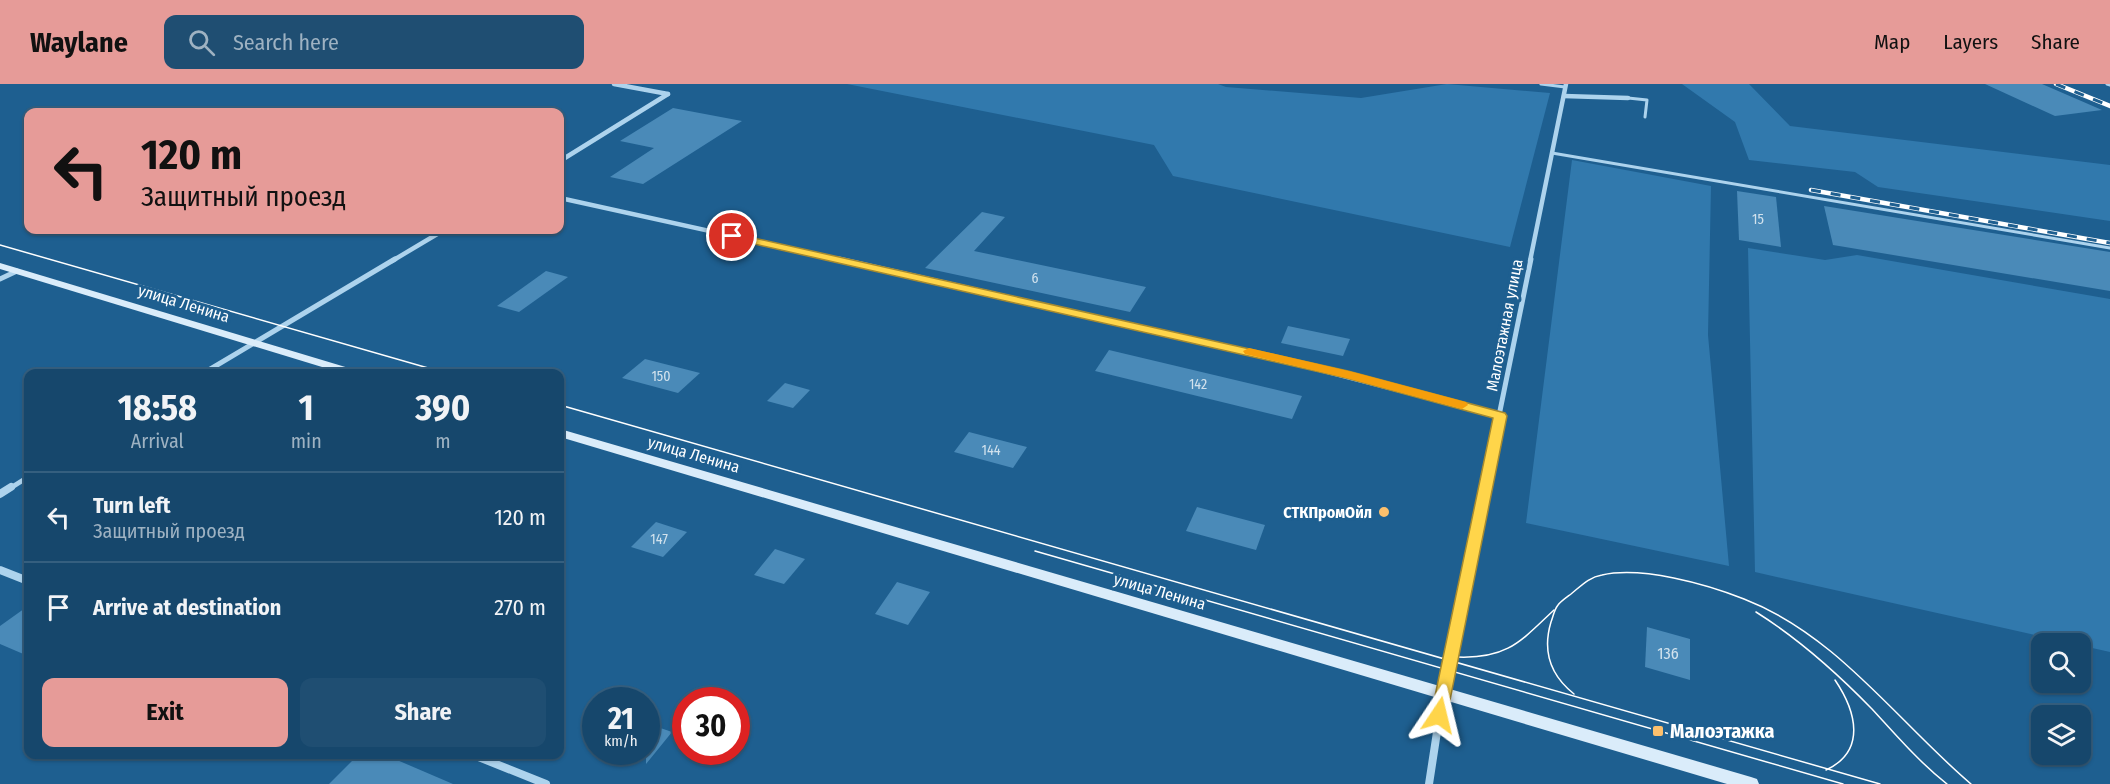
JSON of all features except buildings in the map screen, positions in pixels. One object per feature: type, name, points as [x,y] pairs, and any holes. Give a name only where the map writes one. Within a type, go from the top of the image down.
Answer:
[{"type":"main road","name":"улица Ленина","points":[[0,266],[341,369]]},
{"type":"main road","name":"улица Ленина","points":[[564,434],[1751,784]]},
{"type":"street","points":[[564,159],[668,94],[614,84]]},
{"type":"street","name":"Малоэтажная улица","points":[[1429,784],[1443,693],[1565,86]]},
{"type":"street","points":[[1564,96],[1628,99]]},
{"type":"street","points":[[564,199],[1348,374],[1500,416]]},
{"type":"street","points":[[210,369],[437,234]]},
{"type":"street","points":[[0,279],[17,271]]},
{"type":"street","points":[[0,495],[24,480]]},
{"type":"street","points":[[0,570],[24,579]]},
{"type":"street","points":[[484,759],[546,784]]},
{"type":"lane","points":[[1541,84],[1565,86]]},
{"type":"lane","points":[[1628,99],[1647,100],[1645,117]]},
{"type":"lane","points":[[1552,153],[2110,249]]},
{"type":"shaded area","points":[[847,84],[1218,84],[1226,87],[1361,98],[1447,84],[1550,93],[1510,247],[1173,176],[1154,145]]},
{"type":"shaded area","points":[[1682,84],[1749,84],[1790,126],[2110,165],[2110,221],[1878,187],[1855,172],[1749,160],[1735,122]]},
{"type":"shaded area","points":[[1572,160],[1711,186],[1708,335],[1729,566],[1526,523]]},
{"type":"shaded area","points":[[1748,248],[1825,260],[1857,255],[2110,299],[2110,652],[2091,648],[2091,633],[2031,634],[1755,572]]},
{"type":"tram line","points":[[0,245],[432,369]]},
{"type":"tram line","points":[[564,406],[1828,769]]},
{"type":"tram line","points":[[1035,551],[1843,784]]},
{"type":"tram line","points":[[1574,694],[1559,679],[1548,653],[1548,633],[1559,604],[1585,582],[1602,575],[1636,573],[1693,582],[1744,599],[1808,634],[1865,681],[1971,784]]},
{"type":"tram line","points":[[1457,657],[1488,655],[1512,646],[1554,610]]},
{"type":"tram line","points":[[1756,612],[1787,633],[1831,670],[1947,784]]},
{"type":"tram line","points":[[1828,769],[1839,762],[1848,752],[1854,730],[1848,704],[1835,680]]},
{"type":"tram line","points":[[1828,769],[1880,784]]},
{"type":"railway","points":[[2056,84],[2110,106]]},
{"type":"railway","points":[[1811,190],[2110,243]]},
{"type":"slow traffic","points":[[1249,351],[1348,374],[1462,405]]},
{"type":"place","name":"СТКПромОйл","points":[[1384,512]]},
{"type":"place","name":"Малоэтажка","points":[[1658,731]]},
{"type":"route","points":[[732,236],[1142,326],[1348,374],[1500,416],[1439,715]]}]
